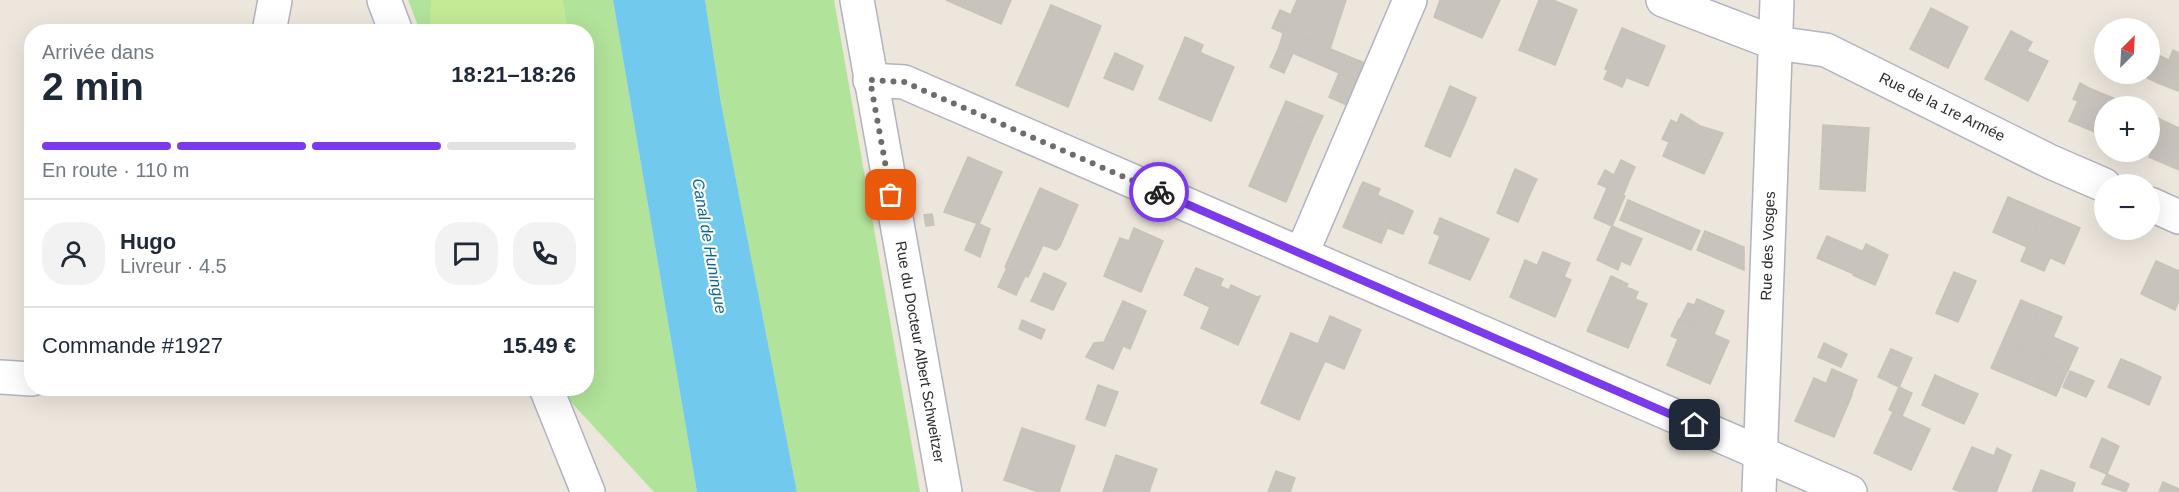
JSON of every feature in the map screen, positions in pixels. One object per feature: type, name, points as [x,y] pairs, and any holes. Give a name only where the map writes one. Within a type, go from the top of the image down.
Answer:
[{"type":"street","points":[[270,24],[275,0]]},
{"type":"street","points":[[384,0],[393,24]]},
{"type":"street","name":"Rue du Docteur Albert Schweitzer","points":[[857,0],[945,492]]},
{"type":"street","points":[[1302,253],[1410,0]]},
{"type":"street","name":"Rue de la 1re Armée","points":[[1663,0],[1775,43],[1826,50],[2051,162],[2094,181]]},
{"type":"street","name":"Rue des Vosges","points":[[1759,492],[1777,0]]},
{"type":"street","points":[[870,80],[904,82],[1850,492]]},
{"type":"street","points":[[2160,208],[2179,217]]},
{"type":"street","points":[[0,377],[24,378]]},
{"type":"street","points":[[549,396],[588,492]]},
{"type":"green space","points":[[408,0],[613,0],[697,492],[654,492],[565,396],[594,396],[594,24],[417,24]]},
{"type":"green space","points":[[431,0],[563,0],[567,24],[430,24]]},
{"type":"green space","points":[[705,0],[834,0],[920,492],[797,492],[721,103]]},
{"type":"water","name":"Canal de Huningue","points":[[613,0],[705,0],[721,103],[797,492],[697,492]]},
{"type":"building","points":[[946,0],[1011,0],[1001,24]]},
{"type":"building","points":[[1297,0],[1346,0],[1330,49],[1311,41],[1321,19],[1294,7]]},
{"type":"building","points":[[1440,0],[1500,0],[1482,38],[1434,17]]},
{"type":"building","points":[[1539,0],[1553,0],[1577,10],[1555,65],[1519,50]]},
{"type":"building","points":[[1051,5],[1101,26],[1068,107],[1016,85]]},
{"type":"building","points":[[1294,7],[1321,19],[1311,41],[1284,30]]},
{"type":"building","points":[[1931,8],[1968,27],[1948,68],[1910,49]]},
{"type":"building","points":[[1280,10],[1291,15],[1283,33],[1272,28]]},
{"type":"building","points":[[1622,28],[1665,46],[1648,86],[1605,69]]},
{"type":"building","points":[[1284,30],[1367,64],[1360,82],[1279,47]]},
{"type":"building","points":[[2011,31],[2032,42],[2027,51],[2048,61],[2028,101],[1985,79]]},
{"type":"building","points":[[1185,37],[1203,45],[1200,53],[1182,45]]},
{"type":"building","points":[[1182,45],[1234,67],[1211,121],[1159,99]]},
{"type":"building","points":[[1279,47],[1293,53],[1284,73],[1270,67]]},
{"type":"building","points":[[2173,50],[2179,53],[2179,65],[2169,60]]},
{"type":"building","points":[[1115,53],[1143,66],[1133,90],[1104,78]]},
{"type":"building","points":[[2160,56],[2169,60],[2160,79]]},
{"type":"building","points":[[2169,60],[2179,65],[2178,91],[2160,84]]},
{"type":"building","points":[[1608,70],[1626,78],[1622,87],[1604,79]]},
{"type":"building","points":[[1339,73],[1360,82],[1349,106],[1329,97]]},
{"type":"building","points":[[2080,83],[2089,88],[2082,103],[2073,99]]},
{"type":"building","points":[[1450,86],[1476,98],[1464,126],[1438,115]]},
{"type":"building","points":[[2089,88],[2108,96],[2094,96],[2094,132],[2069,121],[2078,101],[2082,103]]},
{"type":"building","points":[[1286,101],[1323,116],[1315,133],[1279,117]]},
{"type":"building","points":[[1681,114],[1700,126],[1723,133],[1704,174],[1663,156],[1669,142],[1662,139],[1671,120],[1677,123]]},
{"type":"building","points":[[1438,115],[1464,126],[1450,157],[1425,146]]},
{"type":"building","points":[[1279,117],[1315,133],[1306,154],[1270,138]]},
{"type":"building","points":[[2160,119],[2166,122],[2160,134]]},
{"type":"building","points":[[2166,122],[2179,128],[2179,170],[2160,162],[2160,134]]},
{"type":"building","points":[[1823,125],[1869,128],[1865,191],[1820,189]]},
{"type":"building","points":[[1270,138],[1306,154],[1286,202],[1249,186]]},
{"type":"building","points":[[968,157],[1002,172],[987,206],[953,191]]},
{"type":"building","points":[[1621,160],[1635,167],[1623,195],[1598,184],[1605,170],[1614,175]]},
{"type":"building","points":[[1515,169],[1537,179],[1530,194],[1509,184]]},
{"type":"building","points":[[1363,182],[1380,189],[1377,196],[1360,188]]},
{"type":"building","points":[[1509,184],[1530,194],[1518,222],[1497,213]]},
{"type":"building","points":[[1040,188],[1078,205],[1060,246],[1056,250],[1043,245],[1028,277],[1005,267]]},
{"type":"building","points":[[1360,188],[1398,204],[1381,243],[1343,227]]},
{"type":"building","points":[[1607,188],[1625,196],[1612,226],[1594,218]]},
{"type":"building","points":[[953,191],[987,206],[979,224],[944,212]]},
{"type":"building","points":[[2008,197],[2043,212],[2027,247],[1993,232]]},
{"type":"building","points":[[1628,200],[1700,231],[1691,250],[1620,220]]},
{"type":"building","points":[[1398,204],[1413,211],[1403,234],[1388,228]]},
{"type":"building","points":[[2043,212],[2080,228],[2064,264],[2027,247]]},
{"type":"building","points":[[932,214],[934,225],[926,226],[924,215]]},
{"type":"building","points":[[1440,218],[1489,239],[1470,280],[1429,263],[1440,236],[1434,233]]},
{"type":"building","points":[[977,223],[990,229],[980,257],[965,250]]},
{"type":"building","points":[[1612,226],[1642,239],[1630,265],[1621,261],[1618,270],[1597,260]]},
{"type":"building","points":[[1134,228],[1163,241],[1141,292],[1104,276],[1120,238],[1129,241]]},
{"type":"building","points":[[1705,231],[1744,247],[1744,270],[1697,250]]},
{"type":"building","points":[[1827,236],[1864,252],[1854,274],[1817,258]]},
{"type":"building","points":[[1866,244],[1888,255],[1875,285],[1853,275]]},
{"type":"building","points":[[2027,247],[2050,258],[2044,271],[2021,261]]},
{"type":"building","points":[[1543,252],[1570,263],[1564,277],[1537,266]]},
{"type":"building","points":[[1525,260],[1571,280],[1555,317],[1510,297]]},
{"type":"building","points":[[2156,261],[2179,271],[2179,300],[2175,310],[2141,294]]},
{"type":"building","points":[[1007,268],[1025,276],[1016,295],[998,287]]},
{"type":"building","points":[[1196,268],[1223,279],[1220,286],[1229,290],[1231,285],[1257,297],[1260,296],[1238,345],[1201,328],[1210,307],[1184,295]]},
{"type":"building","points":[[1954,272],[1976,281],[1958,322],[1936,313]]},
{"type":"building","points":[[1044,273],[1066,283],[1053,310],[1031,301]]},
{"type":"building","points":[[1611,276],[1628,284],[1626,287],[1638,292],[1635,299],[1647,304],[1628,348],[1587,331]]},
{"type":"building","points":[[1697,299],[1724,311],[1714,334],[1687,322]]},
{"type":"building","points":[[2021,300],[2040,308],[2022,350],[2003,341]]},
{"type":"building","points":[[1123,301],[1146,311],[1130,349],[1106,338]]},
{"type":"building","points":[[1688,303],[1694,305],[1687,322],[1680,319]]},
{"type":"building","points":[[2040,308],[2062,317],[2043,359],[2022,350]]},
{"type":"building","points":[[1330,316],[1361,330],[1344,369],[1325,361],[1307,401],[1269,384],[1291,333],[1318,344]]},
{"type":"building","points":[[1679,319],[1729,341],[1710,384],[1667,365],[1678,339],[1671,336]]},
{"type":"building","points":[[1022,320],[1045,330],[1041,339],[1019,329]]},
{"type":"building","points":[[2053,337],[2078,348],[2068,370],[2043,359]]},
{"type":"building","points":[[1106,338],[1123,346],[1113,369],[1086,357],[1094,343],[1104,342]]},
{"type":"building","points":[[2003,341],[2047,361],[2036,387],[1991,368]]},
{"type":"building","points":[[1824,343],[1847,354],[1841,367],[1818,357]]},
{"type":"building","points":[[1891,349],[1912,358],[1899,387],[1878,377]]},
{"type":"building","points":[[2121,359],[2140,367],[2127,395],[2108,387]]},
{"type":"building","points":[[2047,361],[2068,370],[2056,396],[2036,387]]},
{"type":"building","points":[[2140,367],[2161,377],[2149,405],[2127,395]]},
{"type":"building","points":[[1832,369],[1857,380],[1851,395],[1826,384]]},
{"type":"building","points":[[2070,371],[2094,381],[2086,397],[2063,387]]},
{"type":"building","points":[[1935,375],[1959,386],[1946,416],[1922,405]]},
{"type":"building","points":[[1814,378],[1852,395],[1834,437],[1795,421]]},
{"type":"building","points":[[1269,384],[1307,401],[1299,420],[1261,403]]},
{"type":"building","points":[[1098,385],[1118,392],[1105,426],[1086,419]]},
{"type":"building","points":[[1959,386],[1978,394],[1964,424],[1946,416]]},
{"type":"building","points":[[1899,387],[1912,393],[1902,416],[1889,410]]},
{"type":"building","points":[[1893,412],[1930,429],[1911,470],[1874,453]]},
{"type":"building","points":[[1022,428],[1075,446],[1059,492],[1039,492],[1004,480]]},
{"type":"building","points":[[2102,438],[2119,446],[2107,474],[2090,467]]},
{"type":"building","points":[[1972,447],[1994,456],[1997,448],[2011,455],[1996,492],[1961,492],[1953,489]]},
{"type":"building","points":[[1116,455],[1157,469],[1149,492],[1103,492]]},
{"type":"building","points":[[2041,470],[2075,483],[2072,492],[2032,492]]},
{"type":"building","points":[[1276,471],[1295,478],[1290,492],[1268,492]]},
{"type":"building","points":[[2107,474],[2129,484],[2126,492],[2102,484]]},
{"type":"building","points":[[2163,482],[2179,489],[2179,492],[2159,492]]},
{"type":"way so far","points":[[891,195],[870,80],[904,82],[1159,192]]},
{"type":"route","points":[[1159,192],[1695,425]]}]
